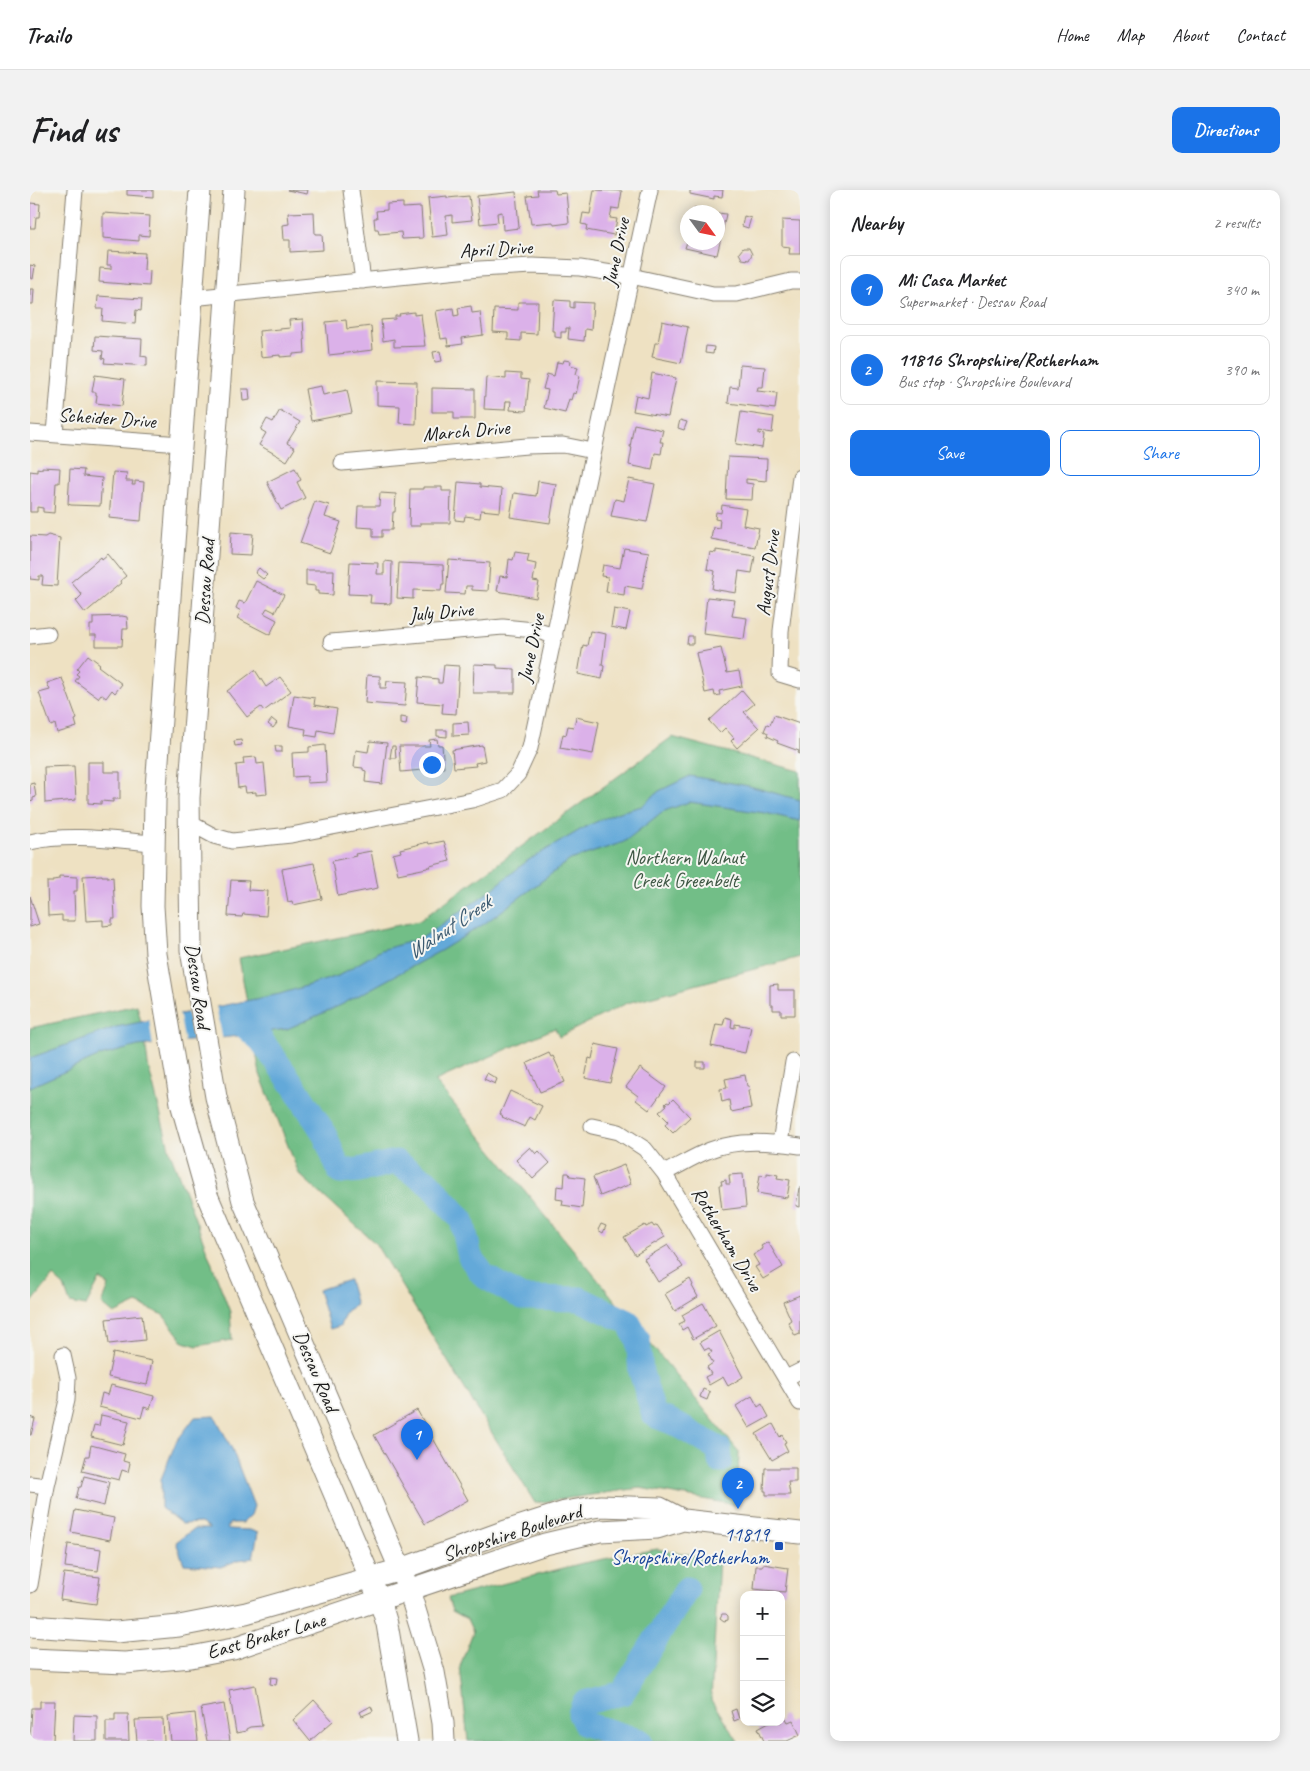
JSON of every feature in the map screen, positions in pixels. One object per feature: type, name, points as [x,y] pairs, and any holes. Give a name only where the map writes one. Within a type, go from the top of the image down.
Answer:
[{"type":"main road","name":"Dessau Road","points":[[200,190],[154,801],[153,906],[156,954],[181,1103],[207,1196],[380,1601],[387,1624],[408,1741]]},
{"type":"main road","name":"Dessau Road","points":[[234,190],[193,732],[188,822],[191,950],[216,1097],[243,1201],[409,1590],[434,1672],[443,1723],[444,1741]]},
{"type":"main road","name":"Shropshire Boulevard","points":[[401,1569],[500,1533],[565,1512],[600,1506],[660,1508],[683,1520],[800,1533]]},
{"type":"main road","name":"Shropshire Boulevard","points":[[409,1590],[545,1544],[600,1531],[657,1528],[683,1520]]},
{"type":"main road","name":"East Braker Lane","points":[[30,1626],[116,1632],[179,1626],[246,1612],[401,1569]]},
{"type":"main road","name":"East Braker Lane","points":[[30,1659],[126,1663],[191,1657],[234,1650],[409,1590]]},
{"type":"street","points":[[55,434],[75,190]]},
{"type":"street","points":[[351,190],[363,281]]},
{"type":"street","name":"June Drive","points":[[188,822],[214,836],[232,841],[291,835],[472,800],[503,790],[518,774],[530,748],[650,190]]},
{"type":"street","name":"April Drive","points":[[191,298],[479,269],[532,266],[580,268],[631,276],[713,294],[737,294],[791,282],[800,282]]},
{"type":"street","name":"Scheider Drive","points":[[30,433],[181,444]]},
{"type":"street","name":"March Drive","points":[[342,463],[527,446],[563,445],[593,451]]},
{"type":"street","name":"August Drive","points":[[800,479],[781,631],[780,674],[800,680]]},
{"type":"street","name":"July Drive","points":[[331,642],[503,627],[534,630],[555,636]]},
{"type":"street","points":[[30,636],[48,634]]},
{"type":"street","points":[[30,842],[41,839],[77,838],[154,843]]},
{"type":"street","points":[[780,1143],[793,1062]]},
{"type":"street","name":"Rotherham Drive","points":[[592,1126],[619,1132],[645,1149],[664,1173],[800,1403]]},
{"type":"street","points":[[664,1173],[711,1149],[748,1142],[800,1146]]},
{"type":"street","points":[[30,1585],[47,1486],[67,1400],[68,1378],[63,1356]]},
{"type":"street","points":[[786,1378],[800,1371]]},
{"type":"street","points":[[30,1484],[47,1486]]},
{"type":"green space","name":"Northern Walnut Creek Greenbelt","points":[[672,737],[800,771],[800,957],[627,1003],[559,1037],[555,1028],[435,1081],[739,1452],[737,1505],[640,1488],[535,1503],[375,1243],[299,1174],[260,1074],[239,958],[419,921]]},
{"type":"green space","points":[[137,1005],[145,1040],[148,1065],[170,1152],[230,1312],[232,1340],[197,1346],[184,1342],[163,1315],[137,1303],[114,1314],[102,1304],[109,1286],[100,1279],[86,1306],[70,1303],[64,1286],[53,1276],[30,1305],[30,1028]]},
{"type":"green space","points":[[657,1549],[719,1559],[711,1700],[738,1741],[468,1741],[460,1666],[473,1632],[467,1619],[452,1611],[448,1598],[583,1563]]},
{"type":"water","name":"Walnut Creek","points":[[690,776],[749,786],[800,800],[800,821],[765,813],[689,802],[662,812],[624,842],[570,860],[484,924],[442,950],[341,1005],[287,1029],[138,1046],[100,1056],[30,1087],[30,1058],[116,1027],[280,994],[338,976],[381,950],[422,938],[490,891],[527,861],[587,826],[616,813],[642,806],[659,791]]},
{"type":"water","points":[[349,1280],[356,1305],[346,1311],[340,1326],[330,1329],[318,1290]]},
{"type":"water","points":[[215,1416],[232,1449],[254,1506],[251,1515],[243,1523],[230,1523],[227,1529],[250,1530],[258,1533],[253,1558],[238,1560],[221,1567],[184,1564],[176,1542],[194,1529],[210,1529],[201,1523],[182,1524],[161,1508],[161,1479],[176,1442],[195,1417]]},
{"type":"pier","points":[[216,1005],[223,1041],[193,1043],[187,1011]]},
{"type":"pier","points":[[179,1012],[185,1044],[153,1047],[149,1018]]},
{"type":"building","points":[[127,190],[153,190],[153,197],[127,195]]},
{"type":"building","points":[[287,190],[308,190],[307,194]]},
{"type":"building","points":[[537,190],[555,190],[556,194],[566,193],[569,223],[554,225],[553,222],[531,224],[527,196],[538,195]]},
{"type":"building","points":[[594,190],[622,191],[619,209],[612,208],[610,218],[617,219],[614,235],[586,230],[587,225],[581,224],[583,213],[590,214]]},
{"type":"building","points":[[690,190],[723,190],[722,197],[714,196],[714,199],[690,194]]},
{"type":"building","points":[[516,192],[519,228],[503,230],[502,212],[497,213],[498,222],[480,224],[477,196]]},
{"type":"building","points":[[447,196],[447,198],[469,196],[472,220],[452,222],[452,215],[446,216],[448,235],[432,237],[428,198]]},
{"type":"building","points":[[30,203],[40,204],[39,217],[36,217],[35,228],[30,228]]},
{"type":"building","points":[[403,203],[403,208],[421,207],[423,238],[402,239],[401,232],[379,234],[378,229],[375,229],[374,218],[377,218],[376,211],[387,210],[387,204]]},
{"type":"building","points":[[314,212],[315,234],[322,234],[323,250],[290,252],[290,240],[284,240],[283,225],[289,224],[288,213]]},
{"type":"building","points":[[103,213],[150,216],[149,236],[139,235],[139,241],[103,238]]},
{"type":"building","points":[[744,216],[751,218],[748,228],[742,226]]},
{"type":"building","points":[[782,220],[800,221],[800,254],[789,254],[790,247],[782,246]]},
{"type":"building","points":[[743,248],[749,248],[752,254],[749,260],[742,259],[739,253]]},
{"type":"building","points":[[694,250],[718,250],[717,255]]},
{"type":"building","points":[[108,251],[145,253],[144,270],[150,271],[149,286],[99,282],[100,268],[111,269],[111,265],[107,265]]},
{"type":"building","points":[[30,265],[35,266],[33,279],[30,278]]},
{"type":"building","points":[[30,289],[34,289],[33,304],[30,304]]},
{"type":"building","points":[[98,296],[142,299],[141,311],[136,310],[135,324],[102,321],[103,309],[97,309]]},
{"type":"building","points":[[554,300],[570,301],[570,307],[574,308],[574,302],[593,303],[591,330],[585,329],[584,341],[568,339],[569,328],[566,328],[566,332],[561,332],[561,338],[555,337],[555,331],[552,331]]},
{"type":"building","points":[[518,302],[538,302],[537,334],[521,333],[521,341],[508,340],[508,333],[493,332],[494,309],[518,310]]},
{"type":"building","points":[[471,306],[472,313],[480,312],[483,335],[462,338],[463,344],[448,346],[447,338],[441,339],[436,311],[453,308],[454,316],[459,315],[458,308]]},
{"type":"building","points":[[414,312],[414,315],[421,314],[425,346],[394,347],[394,339],[383,341],[381,320],[395,319],[395,316],[400,316],[399,314]]},
{"type":"building","points":[[303,319],[305,353],[293,354],[293,356],[261,357],[259,331],[290,328],[289,320]]},
{"type":"building","points":[[346,320],[347,329],[371,326],[373,350],[329,355],[326,322]]},
{"type":"building","points":[[662,321],[688,327],[681,363],[652,357],[655,343],[658,343]]},
{"type":"building","points":[[95,336],[142,339],[141,356],[147,357],[147,366],[104,363],[105,359],[102,358],[103,351],[94,350]]},
{"type":"building","points":[[706,346],[714,347],[713,354],[705,353]]},
{"type":"building","points":[[440,351],[442,361],[435,362],[433,352]]},
{"type":"building","points":[[564,360],[571,361],[570,365],[578,367],[576,374],[580,376],[576,394],[573,393],[571,400],[569,399],[565,413],[544,408],[548,390],[543,389],[547,374],[554,376],[557,362],[563,363]]},
{"type":"building","points":[[740,365],[765,367],[763,387],[758,387],[757,391],[777,393],[775,409],[728,403],[730,387],[738,388]]},
{"type":"building","points":[[506,373],[521,374],[521,379],[529,380],[526,411],[510,410],[511,401],[506,401],[505,410],[484,409],[486,377],[506,379]]},
{"type":"building","points":[[652,373],[676,378],[668,417],[633,411],[636,395],[648,398]]},
{"type":"building","points":[[95,375],[125,379],[122,406],[96,403],[96,392],[92,392]]},
{"type":"building","points":[[377,381],[417,382],[416,424],[399,423],[400,406],[377,405]]},
{"type":"building","points":[[321,386],[323,395],[347,390],[352,413],[311,421],[305,389]]},
{"type":"building","points":[[432,388],[475,389],[475,419],[454,419],[454,412],[432,412]]},
{"type":"building","points":[[242,389],[249,389],[250,400],[243,401]]},
{"type":"building","points":[[280,410],[300,422],[287,443],[295,448],[287,461],[259,445],[266,433],[261,430],[267,419],[273,422]]},
{"type":"building","points":[[741,412],[774,417],[772,433],[759,431],[759,434],[764,435],[762,448],[736,444]]},
{"type":"building","points":[[680,420],[687,422],[684,430],[678,428]]},
{"type":"building","points":[[634,424],[663,430],[660,442],[663,442],[661,454],[655,453],[652,470],[629,465]]},
{"type":"building","points":[[728,457],[767,459],[766,481],[746,479],[746,483],[753,484],[752,500],[726,499]]},
{"type":"building","points":[[42,467],[60,468],[59,483],[56,483],[54,513],[43,512],[43,508],[37,507],[37,512],[30,512],[30,471],[37,472],[37,468],[42,469]]},
{"type":"building","points":[[295,468],[301,480],[297,482],[305,498],[281,510],[267,482]]},
{"type":"building","points":[[70,469],[84,470],[83,476],[102,478],[100,506],[68,504]]},
{"type":"building","points":[[113,472],[127,473],[126,481],[133,481],[132,485],[135,485],[135,481],[144,482],[141,521],[109,518]]},
{"type":"building","points":[[629,479],[655,484],[647,522],[611,516],[615,499],[624,501]]},
{"type":"building","points":[[538,481],[556,484],[550,523],[510,517],[514,493],[536,496]]},
{"type":"building","points":[[458,482],[502,489],[500,512],[481,510],[480,518],[465,516],[464,521],[455,520]]},
{"type":"building","points":[[423,487],[442,487],[442,491],[451,491],[450,523],[420,523],[420,526],[409,526],[410,489],[423,489]]},
{"type":"building","points":[[380,493],[396,494],[395,512],[393,512],[392,530],[382,530],[382,537],[373,537],[373,528],[357,527],[358,506],[379,506]]},
{"type":"building","points":[[315,501],[329,505],[325,517],[341,522],[330,553],[300,543]]},
{"type":"building","points":[[722,505],[746,509],[743,525],[759,528],[755,547],[711,539],[713,527],[719,528],[720,520],[715,519],[716,512],[721,513]]},
{"type":"building","points":[[231,532],[253,534],[251,555],[230,554]]},
{"type":"building","points":[[48,535],[60,538],[57,586],[42,585],[43,576],[39,576],[39,580],[30,579],[30,536],[45,537]]},
{"type":"building","points":[[624,548],[649,552],[642,589],[625,586],[624,595],[606,592],[608,577],[601,576],[603,565],[620,568]]},
{"type":"building","points":[[716,550],[755,556],[752,573],[739,571],[736,593],[712,589],[715,571],[707,569],[710,552],[716,553]]},
{"type":"building","points":[[515,552],[529,554],[527,562],[536,564],[533,581],[539,582],[536,598],[497,591],[500,576],[507,577],[509,559],[513,560]]},
{"type":"building","points":[[108,554],[126,576],[120,581],[121,583],[85,613],[76,601],[82,595],[71,582],[101,557],[102,559]]},
{"type":"building","points":[[449,560],[490,563],[488,591],[472,590],[472,586],[466,586],[465,594],[446,593]]},
{"type":"building","points":[[384,561],[392,562],[391,604],[370,603],[371,595],[348,594],[350,562],[378,563],[377,574],[384,574]]},
{"type":"building","points":[[399,563],[443,565],[444,584],[442,584],[441,591],[413,590],[413,599],[397,598]]},
{"type":"building","points":[[259,568],[267,575],[263,579],[255,573]]},
{"type":"building","points":[[306,570],[334,570],[333,595],[318,594],[318,591],[315,591],[315,586],[306,585]]},
{"type":"building","points":[[256,581],[284,595],[275,612],[267,608],[264,613],[277,620],[270,635],[237,618],[241,611],[236,608],[239,601],[245,603]]},
{"type":"building","points":[[707,597],[735,600],[732,616],[747,618],[744,639],[703,634]]},
{"type":"building","points":[[614,609],[630,612],[626,630],[611,627]]},
{"type":"building","points":[[93,617],[127,617],[128,629],[123,629],[122,646],[96,646],[96,635],[90,635],[90,625],[93,625]]},
{"type":"building","points":[[590,631],[606,634],[602,679],[578,674],[583,645],[587,646]]},
{"type":"building","points":[[688,636],[693,636],[693,644],[687,644]]},
{"type":"building","points":[[721,648],[727,673],[739,671],[742,686],[719,691],[720,695],[715,696],[714,691],[705,693],[696,653]]},
{"type":"building","points":[[88,655],[100,664],[98,666],[122,684],[115,693],[112,690],[106,698],[101,694],[98,698],[75,681],[79,676],[76,674],[79,671],[77,669]]},
{"type":"building","points":[[474,664],[497,665],[497,668],[515,669],[515,693],[473,693]]},
{"type":"building","points":[[444,665],[459,666],[456,714],[442,713],[443,704],[417,702],[419,677],[438,679],[438,683],[442,683]]},
{"type":"building","points":[[255,670],[266,687],[280,677],[291,691],[264,711],[261,707],[247,717],[227,691]]},
{"type":"building","points":[[367,675],[380,676],[380,688],[386,688],[387,681],[407,682],[405,706],[365,703]]},
{"type":"building","points":[[62,678],[77,719],[75,720],[77,727],[57,733],[55,724],[51,726],[39,693],[50,690],[47,683]]},
{"type":"building","points":[[742,690],[754,704],[744,712],[759,728],[737,748],[731,741],[734,738],[725,728],[720,733],[709,721]]},
{"type":"building","points":[[294,695],[315,698],[314,705],[337,709],[333,733],[318,730],[317,737],[305,735],[306,729],[289,726]]},
{"type":"building","points":[[774,715],[800,724],[800,754],[798,753],[799,751],[777,743],[778,741],[767,736],[768,733],[764,731],[767,724],[770,725]]},
{"type":"building","points":[[400,717],[407,718],[406,725],[400,724]]},
{"type":"building","points":[[576,717],[599,722],[593,754],[560,748],[563,734],[566,735],[568,726],[574,727]]},
{"type":"building","points":[[272,719],[277,723],[273,728],[268,724]]},
{"type":"building","points":[[468,722],[469,735],[453,736],[453,723]]},
{"type":"building","points":[[437,730],[447,730],[447,737],[437,736]]},
{"type":"building","points":[[437,739],[438,745],[442,745],[444,768],[401,772],[399,746],[430,746],[429,740]]},
{"type":"building","points":[[241,740],[242,745],[235,746],[234,741]]},
{"type":"building","points":[[370,741],[387,743],[382,784],[365,782],[366,771],[363,768],[354,767],[356,750],[368,752]]},
{"type":"building","points":[[325,745],[327,782],[307,783],[307,776],[293,777],[292,753],[309,752],[309,747]]},
{"type":"building","points":[[482,745],[485,761],[475,763],[476,766],[454,768],[452,750]]},
{"type":"building","points":[[275,746],[282,746],[282,752],[276,752]]},
{"type":"building","points":[[392,746],[395,746],[396,758],[390,758]]},
{"type":"building","points":[[256,757],[257,764],[264,763],[267,794],[256,795],[256,792],[246,793],[245,787],[238,788],[236,765],[244,764],[243,758]]},
{"type":"building","points":[[88,762],[104,762],[104,772],[120,772],[120,799],[113,799],[113,802],[101,801],[101,804],[88,803]]},
{"type":"building","points":[[74,766],[76,800],[45,803],[44,767]]},
{"type":"building","points":[[34,783],[36,797],[30,802],[30,784]]},
{"type":"building","points":[[444,841],[450,861],[398,874],[393,854],[401,852],[400,849],[428,842],[429,844]]},
{"type":"building","points":[[371,851],[378,888],[338,896],[332,861]]},
{"type":"building","points":[[314,863],[322,899],[293,905],[292,901],[288,902],[282,869]]},
{"type":"building","points":[[59,876],[77,877],[77,891],[74,891],[75,921],[62,921],[62,915],[48,916],[47,882],[59,879]]},
{"type":"building","points":[[83,876],[108,876],[108,878],[113,877],[115,919],[112,919],[112,925],[103,926],[103,920],[86,921]]},
{"type":"building","points":[[231,880],[249,881],[248,890],[268,891],[266,916],[243,914],[242,917],[228,916]]},
{"type":"building","points":[[30,896],[39,924],[30,927]]},
{"type":"building","points":[[778,984],[778,990],[795,990],[795,1015],[781,1015],[781,1010],[773,1010],[773,1005],[770,1005],[770,985]]},
{"type":"building","points":[[725,1017],[732,1019],[731,1027],[735,1028],[735,1024],[751,1027],[745,1053],[711,1046],[716,1024],[723,1025]]},
{"type":"building","points":[[595,1044],[618,1049],[610,1083],[585,1078],[589,1058],[592,1059]]},
{"type":"building","points":[[549,1053],[551,1057],[553,1056],[565,1082],[540,1092],[527,1063]]},
{"type":"building","points":[[697,1062],[705,1062],[705,1068],[697,1068]]},
{"type":"building","points":[[640,1068],[666,1087],[649,1110],[636,1100],[638,1096],[626,1087]]},
{"type":"building","points":[[487,1073],[497,1079],[495,1084],[484,1079]]},
{"type":"building","points":[[745,1075],[750,1091],[748,1091],[751,1108],[731,1112],[729,1100],[722,1102],[720,1089],[727,1088],[725,1079]]},
{"type":"building","points":[[510,1091],[542,1106],[535,1120],[530,1117],[525,1127],[502,1117],[500,1114]]},
{"type":"building","points":[[673,1099],[690,1117],[673,1133],[665,1125],[668,1121],[659,1112],[667,1105],[665,1104],[667,1102],[669,1103]]},
{"type":"building","points":[[530,1147],[536,1154],[539,1151],[550,1163],[533,1179],[516,1160]]},
{"type":"building","points":[[624,1165],[631,1184],[600,1196],[593,1177]]},
{"type":"building","points":[[565,1173],[569,1173],[570,1176],[585,1178],[582,1208],[562,1205],[563,1200],[556,1199],[557,1186],[564,1187]]},
{"type":"building","points":[[767,1173],[778,1175],[777,1178],[790,1180],[787,1198],[757,1193],[760,1175],[767,1176]]},
{"type":"building","points":[[743,1174],[746,1207],[722,1210],[719,1185],[722,1185],[721,1181],[726,1180],[726,1184],[730,1184],[729,1175]]},
{"type":"building","points":[[800,1188],[800,1207],[796,1206]]},
{"type":"building","points":[[601,1224],[606,1226],[603,1233],[598,1230]]},
{"type":"building","points":[[652,1224],[654,1227],[657,1225],[665,1237],[635,1255],[624,1237],[645,1225],[646,1227]]},
{"type":"building","points":[[768,1242],[783,1267],[763,1279],[755,1267],[759,1265],[753,1255],[763,1249],[761,1246]]},
{"type":"building","points":[[668,1245],[683,1267],[658,1282],[644,1259]]},
{"type":"building","points":[[690,1279],[698,1297],[675,1311],[665,1294]]},
{"type":"building","points":[[800,1295],[800,1334],[795,1336],[788,1322],[791,1320],[783,1302]]},
{"type":"building","points":[[703,1303],[716,1326],[693,1339],[687,1327],[682,1330],[679,1324],[685,1321],[682,1315]]},
{"type":"building","points":[[142,1315],[145,1340],[109,1344],[106,1319]]},
{"type":"building","points":[[719,1331],[743,1377],[728,1386],[723,1377],[709,1385],[705,1377],[711,1374],[707,1367],[713,1363],[708,1354],[712,1352],[709,1348],[705,1350],[700,1342]]},
{"type":"building","points":[[113,1353],[152,1361],[147,1385],[108,1377]]},
{"type":"building","points":[[111,1385],[154,1396],[150,1409],[144,1407],[141,1418],[99,1407],[102,1393],[108,1395]]},
{"type":"building","points":[[703,1389],[710,1392],[707,1400],[700,1397]]},
{"type":"building","points":[[752,1396],[758,1407],[762,1404],[769,1417],[749,1428],[736,1406]]},
{"type":"building","points":[[417,1410],[468,1500],[425,1524],[374,1435]]},
{"type":"building","points":[[101,1415],[129,1421],[123,1445],[91,1437],[94,1425],[99,1426]]},
{"type":"building","points":[[30,1417],[35,1419],[31,1435],[30,1435]]},
{"type":"building","points":[[773,1424],[780,1437],[782,1435],[786,1442],[784,1443],[788,1451],[772,1460],[756,1434]]},
{"type":"building","points":[[91,1445],[125,1454],[123,1461],[130,1463],[128,1472],[122,1470],[119,1480],[82,1471],[86,1456],[89,1456]]},
{"type":"building","points":[[765,1468],[796,1468],[796,1482],[788,1482],[790,1495],[766,1495],[766,1491],[764,1491]]},
{"type":"building","points":[[84,1476],[109,1482],[104,1506],[76,1499]]},
{"type":"building","points":[[75,1510],[114,1518],[110,1540],[71,1532]]},
{"type":"building","points":[[68,1544],[101,1549],[98,1571],[65,1567]]},
{"type":"building","points":[[763,1564],[788,1568],[785,1592],[754,1589],[756,1566],[763,1566]]},
{"type":"building","points":[[64,1573],[100,1577],[96,1604],[60,1599]]},
{"type":"building","points":[[722,1614],[728,1616],[728,1620],[724,1621],[720,1618]]},
{"type":"building","points":[[271,1677],[277,1678],[276,1685],[270,1684]]},
{"type":"building","points":[[255,1685],[262,1726],[250,1727],[246,1731],[236,1733],[229,1690]]},
{"type":"building","points":[[314,1700],[333,1721],[310,1741],[293,1720]]},
{"type":"building","points":[[40,1701],[55,1701],[53,1741],[30,1741],[32,1708],[40,1708]]},
{"type":"building","points":[[224,1704],[230,1741],[207,1741],[201,1708]]},
{"type":"building","points":[[371,1706],[373,1711],[362,1716],[360,1712]]},
{"type":"building","points":[[736,1709],[739,1719],[734,1721],[731,1711]]},
{"type":"building","points":[[195,1713],[198,1741],[171,1741],[168,1716]]},
{"type":"building","points":[[115,1714],[128,1714],[129,1741],[106,1741],[106,1721],[115,1721]]},
{"type":"building","points":[[74,1715],[97,1716],[97,1741],[73,1741]]},
{"type":"building","points":[[785,1717],[788,1722],[793,1720],[800,1735],[787,1741],[764,1741],[758,1728],[762,1726],[785,1726]]},
{"type":"building","points":[[163,1719],[164,1741],[137,1741],[135,1720]]},
{"type":"waterway","points":[[238,1020],[261,1040],[294,1086],[324,1133],[340,1172],[396,1162],[429,1183],[462,1220],[470,1257],[484,1276],[522,1298],[580,1299],[628,1322],[638,1340],[641,1372],[654,1415],[672,1422],[719,1449],[720,1461]]},
{"type":"waterway","points":[[640,1741],[585,1724],[580,1714],[584,1703],[622,1693],[687,1589]]},
{"type":"place","name":"Mi Casa Market","points":[[417,1460]]},
{"type":"place","name":"11816 Shropshire/Rotherham","points":[[738,1509]]},
{"type":"place","name":"11819 Shropshire/Rotherham","points":[[779,1546]]}]
